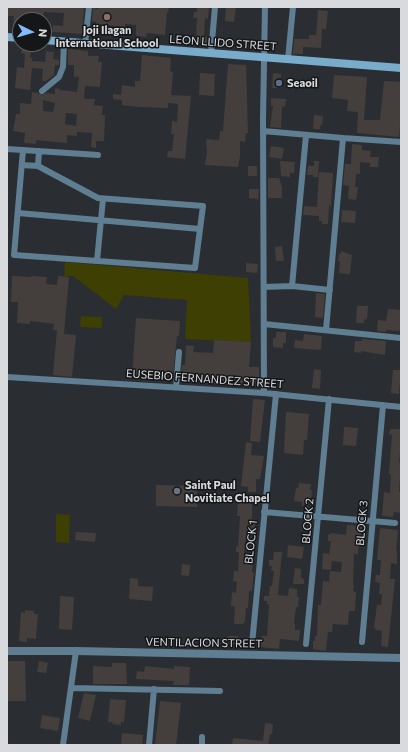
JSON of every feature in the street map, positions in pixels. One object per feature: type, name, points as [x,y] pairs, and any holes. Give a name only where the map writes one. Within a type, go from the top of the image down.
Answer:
[{"type":"main road","name":"LEON LLIDO STREET","points":[[52,41],[401,68]]},
{"type":"street","points":[[85,44],[89,7]]},
{"type":"street","points":[[211,53],[215,7]]},
{"type":"street","points":[[264,393],[263,131],[265,7]]},
{"type":"street","points":[[288,59],[293,7]]},
{"type":"street","points":[[42,91],[59,77],[62,68],[64,42]]},
{"type":"street","points":[[263,131],[401,142]]},
{"type":"street","points":[[292,286],[306,135]]},
{"type":"street","points":[[326,330],[343,138]]},
{"type":"street","points":[[7,149],[98,156]]},
{"type":"street","points":[[22,165],[38,166],[90,195],[103,199],[203,206],[195,268],[14,255],[23,150]]},
{"type":"street","points":[[38,166],[39,151]]},
{"type":"street","points":[[97,261],[103,199]]},
{"type":"street","points":[[18,213],[200,229]]},
{"type":"street","points":[[264,287],[292,286],[330,290]]},
{"type":"street","points":[[264,324],[401,338]]},
{"type":"street","points":[[176,387],[178,352]]},
{"type":"street","name":"EUSEBIO FERNANDEZ STREET","points":[[7,377],[264,393],[401,407]]},
{"type":"street","name":"BLOCK 1","points":[[252,644],[276,394]]},
{"type":"street","name":"BLOCK 2","points":[[306,644],[329,400]]},
{"type":"street","name":"BLOCK 3","points":[[362,642],[383,405]]},
{"type":"street","points":[[264,512],[395,523]]},
{"type":"street","name":"VENTILACION STREET","points":[[7,651],[76,651],[401,658]]},
{"type":"street","points":[[63,745],[76,651]]},
{"type":"street","points":[[71,688],[220,691]]},
{"type":"street","points":[[149,745],[154,689]]},
{"type":"street","points":[[202,737],[202,745]]},
{"type":"shaded area","points":[[65,262],[248,278],[251,342],[185,339],[187,300],[124,295],[116,309],[73,276],[64,276]]},
{"type":"shaded area","points":[[81,316],[102,317],[102,328],[80,327]]},
{"type":"shaded area","points":[[56,514],[70,515],[69,543],[56,542]]},
{"type":"building","points":[[7,7],[84,7],[82,34],[52,32],[53,25],[63,26],[64,13],[12,12],[12,16],[7,16]]},
{"type":"building","points":[[98,7],[169,7],[168,13],[167,12],[165,35],[147,33],[146,37],[136,36],[136,25],[125,24],[125,27],[96,24],[96,22],[92,21],[93,8],[98,9]]},
{"type":"building","points":[[197,7],[209,7],[208,19],[205,18],[204,37],[207,37],[207,43],[192,42],[193,36],[196,37],[197,18],[193,18],[194,12],[197,12]]},
{"type":"building","points":[[226,7],[236,8],[234,22],[225,21]]},
{"type":"building","points":[[318,10],[328,11],[326,29],[322,29],[321,48],[303,47],[303,54],[293,54],[294,39],[309,39],[309,35],[316,35]]},
{"type":"building","points":[[68,49],[88,51],[88,56],[99,56],[98,62],[102,62],[100,87],[85,86],[84,97],[85,99],[95,99],[94,105],[103,106],[102,115],[105,115],[104,141],[96,141],[96,148],[91,147],[92,133],[77,132],[77,136],[67,135],[67,143],[36,140],[36,144],[24,143],[25,133],[13,131],[16,114],[20,114],[20,103],[31,104],[32,92],[42,95],[46,93],[55,94],[55,88],[77,92],[79,77],[74,77],[74,65],[68,65]],"holes":[[[43,100],[55,103],[53,112],[43,111]],[[66,113],[77,114],[76,126],[65,124]]]},
{"type":"building","points":[[31,52],[30,58],[32,58],[32,61],[45,62],[46,52],[54,52],[53,59],[59,60],[59,65],[55,65],[54,75],[46,81],[42,81],[43,69],[32,68],[30,90],[15,88],[17,67],[24,68],[25,54],[21,53]]},
{"type":"building","points":[[142,55],[171,58],[170,71],[173,72],[171,95],[191,96],[185,159],[167,157],[168,151],[172,151],[174,134],[171,134],[172,121],[177,122],[178,104],[168,103],[168,108],[138,107],[122,105],[122,100],[113,99],[113,94],[121,95],[122,85],[135,87],[135,81],[140,81]]},
{"type":"building","points":[[228,64],[246,65],[248,133],[246,133],[245,142],[240,141],[238,167],[205,165],[207,152],[206,139],[219,140],[220,131],[223,131]]},
{"type":"building","points":[[200,73],[215,74],[214,96],[199,95]]},
{"type":"building","points":[[273,73],[281,74],[281,88],[272,88]]},
{"type":"building","points":[[334,75],[367,77],[364,120],[380,120],[384,81],[401,82],[399,137],[357,133],[358,112],[347,111],[348,100],[332,98]]},
{"type":"building","points":[[271,98],[286,99],[285,107],[282,106],[281,128],[270,127],[273,106],[271,106]]},
{"type":"building","points":[[314,115],[323,116],[320,129],[313,129]]},
{"type":"building","points":[[352,144],[362,145],[362,150],[371,151],[370,157],[379,157],[378,167],[370,167],[370,163],[360,162],[360,174],[356,174],[355,187],[358,187],[356,200],[348,199],[349,186],[343,185],[345,164],[351,164]]},
{"type":"building","points":[[271,146],[284,148],[282,159],[269,157]]},
{"type":"building","points":[[280,161],[295,162],[294,173],[290,173],[290,177],[281,176]]},
{"type":"building","points":[[314,161],[319,161],[318,177],[307,175],[308,166],[314,166]]},
{"type":"building","points":[[248,166],[257,166],[257,176],[248,176]]},
{"type":"building","points":[[319,172],[333,173],[331,206],[329,205],[328,224],[322,224],[322,221],[319,221],[319,216],[303,215],[304,206],[317,207]]},
{"type":"building","points":[[268,178],[279,178],[282,187],[282,198],[268,198]]},
{"type":"building","points":[[249,189],[259,189],[258,199],[249,198]]},
{"type":"building","points":[[342,210],[356,211],[355,223],[341,222]]},
{"type":"building","points":[[282,246],[284,261],[276,261],[275,247]]},
{"type":"building","points":[[341,251],[352,255],[350,274],[339,273],[340,261],[338,261],[339,253],[341,254]]},
{"type":"building","points":[[246,263],[258,264],[257,273],[246,272]]},
{"type":"building","points":[[12,276],[47,277],[46,284],[57,285],[58,276],[69,277],[64,334],[76,335],[72,377],[53,375],[57,330],[53,330],[54,324],[30,321],[30,324],[17,323],[18,302],[11,302]]},
{"type":"building","points":[[316,293],[325,294],[323,318],[315,317]]},
{"type":"building","points":[[357,306],[368,306],[367,320],[364,319],[364,323],[356,323]]},
{"type":"building","points":[[388,309],[401,310],[401,331],[377,331],[378,320],[386,321]]},
{"type":"building","points":[[136,318],[180,321],[173,374],[148,372],[148,378],[132,377]]},
{"type":"building","points":[[276,332],[286,332],[286,343],[283,343],[283,348],[273,347],[273,338],[276,338]]},
{"type":"building","points":[[304,334],[322,336],[321,350],[294,348],[295,340],[303,341]]},
{"type":"building","points":[[362,339],[386,341],[385,355],[361,351],[361,353],[354,352],[355,341],[362,341]]},
{"type":"building","points":[[214,340],[251,342],[249,367],[259,367],[259,383],[248,382],[248,386],[211,384],[212,375],[191,373],[191,378],[181,377],[182,365],[185,365],[186,345],[194,346],[193,352],[213,353]]},
{"type":"building","points":[[314,369],[321,370],[320,389],[312,388]]},
{"type":"building","points":[[393,370],[401,370],[399,394],[391,393]]},
{"type":"building","points":[[253,399],[265,400],[260,442],[250,441]]},
{"type":"building","points":[[286,412],[309,414],[307,440],[304,440],[303,455],[284,453]]},
{"type":"building","points":[[344,427],[358,428],[356,446],[343,445]]},
{"type":"building","points":[[390,429],[401,429],[399,492],[401,492],[401,513],[394,512],[393,517],[382,516],[384,492],[390,493],[391,474],[389,474],[392,435],[389,434]]},
{"type":"building","points":[[246,442],[252,443],[251,455],[264,456],[260,479],[256,479],[256,492],[248,492],[248,487],[241,486]]},
{"type":"building","points":[[299,483],[311,484],[311,500],[309,500],[308,507],[302,506],[302,502],[294,501],[296,488],[298,488]]},
{"type":"building","name":"Saint Paul Novitiate Chapel","points":[[156,485],[197,486],[197,507],[156,506]]},
{"type":"building","points":[[238,502],[252,503],[252,523],[255,523],[254,535],[248,534],[248,539],[246,539],[245,543],[244,556],[249,556],[248,562],[253,563],[252,572],[254,572],[252,591],[249,591],[248,608],[246,608],[245,622],[243,624],[234,624],[235,607],[231,606],[232,592],[236,593],[237,582],[233,581],[234,571],[238,571],[239,552],[236,552],[236,546],[238,547],[240,516],[237,516]]},
{"type":"building","points":[[347,525],[362,526],[358,554],[354,554],[353,591],[356,592],[355,611],[349,611],[348,625],[333,624],[332,632],[328,632],[326,651],[313,649],[313,641],[315,641],[315,636],[317,636],[318,605],[321,605],[323,581],[329,582],[330,571],[341,572],[342,562],[332,561],[331,570],[322,569],[323,553],[329,554],[331,541],[328,541],[328,534],[346,535]]},
{"type":"building","points":[[380,528],[398,530],[396,551],[397,564],[391,563],[390,579],[395,579],[388,647],[381,646],[382,631],[375,630],[376,628],[374,628],[377,605],[381,605],[382,594],[379,594],[380,583],[375,582],[376,575],[380,575],[381,560],[377,560]]},
{"type":"building","points":[[76,532],[96,533],[95,542],[75,540]]},
{"type":"building","points":[[288,545],[304,547],[302,559],[287,557]]},
{"type":"building","points":[[274,552],[282,552],[278,595],[288,596],[289,588],[297,589],[297,597],[299,597],[294,624],[295,630],[300,630],[299,641],[280,639],[279,649],[260,647],[262,636],[267,636],[269,605],[267,604],[267,601],[264,601],[264,596],[269,596],[270,586],[272,586],[274,571],[271,571],[272,566],[269,566],[269,560],[273,560]]},
{"type":"building","points":[[182,564],[190,565],[189,576],[181,575]]},
{"type":"building","points":[[295,568],[301,569],[301,578],[304,579],[304,584],[293,584]]},
{"type":"building","points":[[130,578],[138,579],[138,586],[153,587],[152,601],[129,599]]},
{"type":"building","points":[[60,596],[74,597],[72,630],[59,629]]},
{"type":"building","points":[[25,610],[34,611],[34,614],[38,614],[36,639],[27,638],[27,642],[19,641],[21,612],[25,613]]},
{"type":"building","points":[[228,636],[238,636],[237,645],[227,644]]},
{"type":"building","points":[[7,661],[25,661],[26,701],[7,701]]},
{"type":"building","points":[[39,661],[48,663],[46,673],[37,672]]},
{"type":"building","points":[[112,663],[126,663],[127,684],[93,684],[93,666],[112,667]]},
{"type":"building","points":[[145,666],[174,669],[174,666],[190,667],[189,685],[173,685],[174,681],[136,679],[137,671],[144,672]]},
{"type":"building","points":[[84,693],[96,695],[90,721],[78,718]]},
{"type":"building","points":[[110,699],[126,700],[124,722],[121,722],[121,725],[108,722]]},
{"type":"building","points":[[160,701],[181,703],[176,745],[155,745]]},
{"type":"building","points":[[42,715],[60,718],[58,731],[40,728]]},
{"type":"building","points":[[265,723],[273,724],[272,734],[270,734],[268,745],[232,745],[233,738],[263,741]]},
{"type":"building","points":[[122,733],[143,735],[142,745],[121,745]]},
{"type":"place","name":"Joji Ilagan International School","points":[[107,17]]},
{"type":"place","name":"Seaoil","points":[[279,83]]},
{"type":"place","name":"Saint Paul Novitiate Chapel","points":[[177,491]]}]
